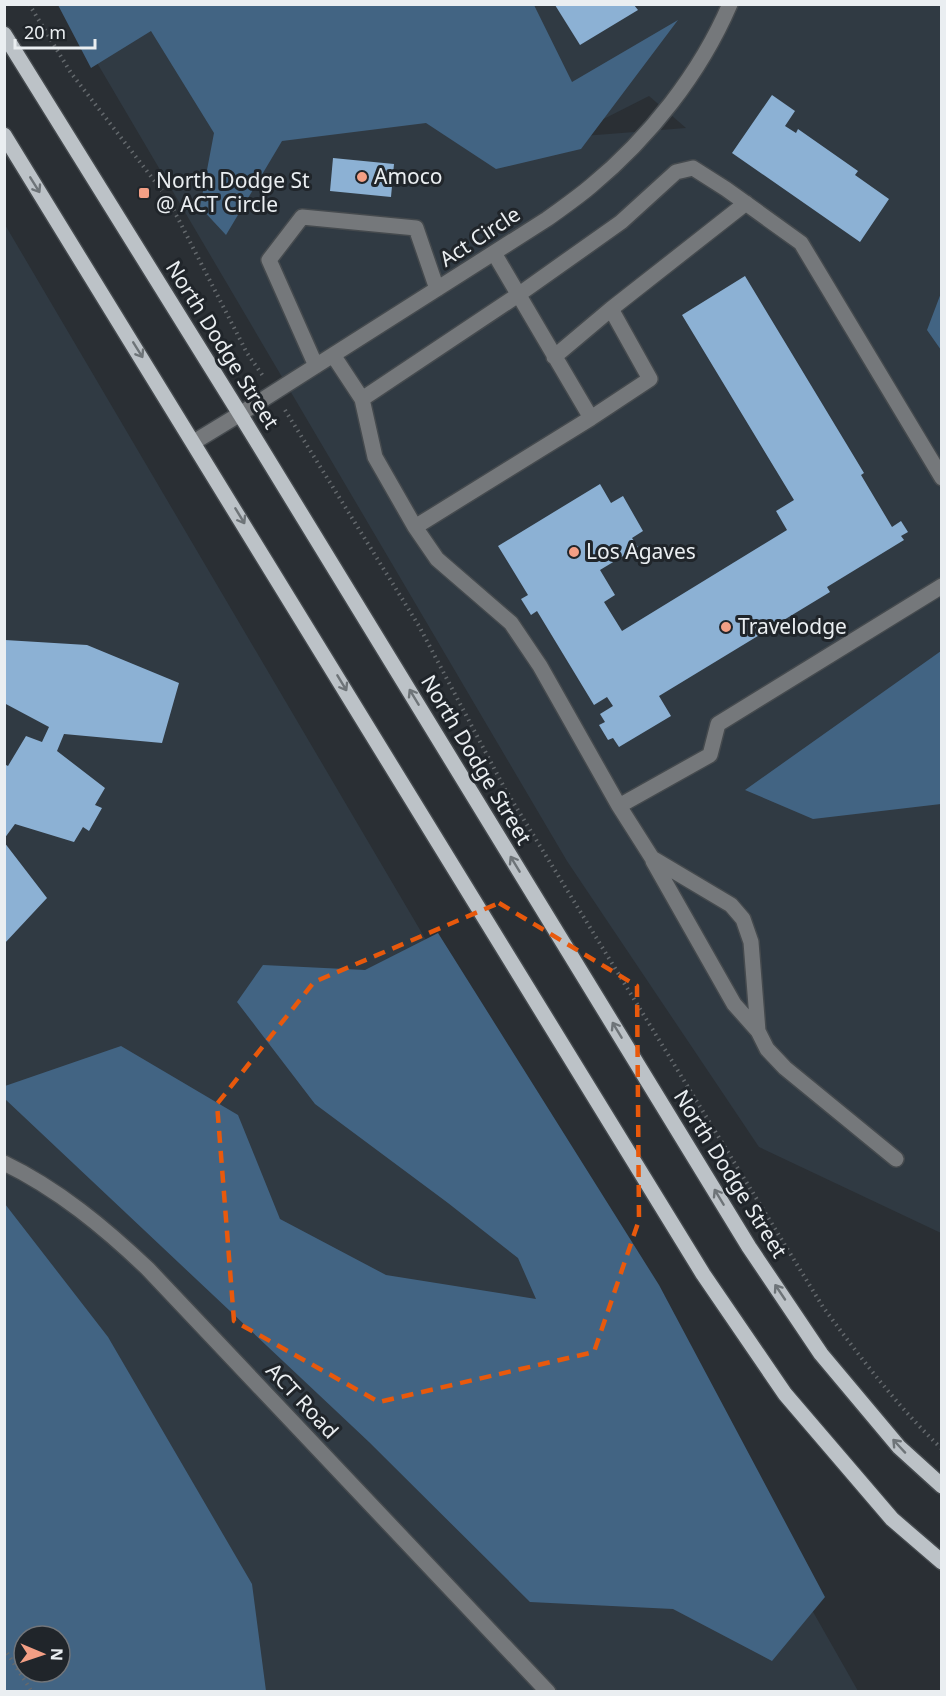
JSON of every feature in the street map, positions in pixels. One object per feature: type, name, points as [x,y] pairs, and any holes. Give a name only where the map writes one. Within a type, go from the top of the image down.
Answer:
[{"type":"main road","name":"North Dodge Street","points":[[4,34],[240,414],[749,1247],[821,1354],[899,1447],[942,1486]]},
{"type":"main road","points":[[4,135],[703,1274],[785,1394],[892,1519],[942,1562]]},
{"type":"street","name":"Act Circle","points":[[194,442],[547,219],[591,187],[631,150],[666,109],[698,64],[730,4]]},
{"type":"street","points":[[362,399],[518,295],[621,222],[676,172],[693,168],[801,243],[942,478]]},
{"type":"street","points":[[554,357],[746,203]]},
{"type":"street","points":[[316,366],[269,260],[302,217],[416,228],[437,289]]},
{"type":"street","points":[[494,253],[591,418]]},
{"type":"street","points":[[415,527],[650,379],[612,309]]},
{"type":"street","points":[[333,356],[362,399],[375,457],[415,527],[437,560],[511,623],[540,666],[734,1004],[758,1031],[767,1049],[785,1068],[896,1159]]},
{"type":"street","points":[[619,806],[710,755],[718,724],[942,586]]},
{"type":"street","points":[[652,858],[731,905],[743,919],[751,942],[758,1031]]},
{"type":"street","name":"ACT Road","points":[[4,1162],[63,1198],[112,1235],[148,1269],[548,1692]]},
{"type":"path","points":[[29,4],[71,73],[167,197],[247,353],[275,392],[419,626],[505,789],[823,1307],[875,1376],[926,1435],[942,1449]]},
{"type":"path","points":[[4,1648],[32,1692]]},
{"type":"highlighted area","points":[[499,903],[637,986],[639,1220],[594,1352],[379,1402],[234,1321],[217,1104],[314,982]]},
{"type":"shaded area","points":[[58,5],[534,5],[572,82],[678,20],[581,149],[496,169],[426,123],[282,141],[226,235],[200,207],[214,133],[151,31],[91,68]]},
{"type":"shaded area","points":[[63,5],[941,5],[941,1233],[759,1147],[567,861]],"holes":[[[649,96],[686,128],[570,137]]]},
{"type":"shaded area","points":[[4,223],[579,1200],[858,1691],[5,1691]]},
{"type":"shaded area","points":[[941,293],[941,350],[927,330]]},
{"type":"shaded area","points":[[941,651],[941,804],[813,819],[745,790]]},
{"type":"shaded area","points":[[438,933],[659,1285],[825,1597],[772,1661],[673,1609],[530,1602],[369,1442],[5,1099],[5,1086],[121,1046],[238,1115],[280,1219],[386,1275],[536,1299],[518,1258],[315,1104],[237,1002],[263,965],[365,970]]},
{"type":"shaded area","points":[[5,1204],[108,1337],[252,1584],[266,1691],[5,1691]]},
{"type":"building","points":[[555,5],[634,5],[638,10],[580,45]]},
{"type":"building","points":[[772,95],[795,111],[785,126],[796,133],[798,129],[858,171],[855,175],[889,199],[860,242],[732,153]]},
{"type":"building","name":"Amoco","points":[[333,158],[394,164],[391,197],[330,191]]},
{"type":"building","points":[[745,276],[864,473],[861,475],[892,527],[901,521],[908,532],[901,536],[904,540],[827,587],[830,592],[659,696],[671,716],[619,747],[613,738],[608,740],[599,725],[605,722],[600,714],[613,706],[607,697],[594,705],[537,611],[531,615],[521,599],[528,595],[498,546],[600,484],[611,503],[623,496],[643,531],[632,538],[638,547],[600,570],[615,595],[604,602],[622,631],[787,530],[776,511],[794,500],[682,315]]},
{"type":"building","points":[[5,640],[87,645],[179,683],[162,743],[64,734],[57,751],[105,788],[95,805],[102,808],[89,831],[83,827],[74,842],[15,824],[4,839],[4,764],[8,766],[26,736],[42,742],[49,727],[4,703]]},
{"type":"building","points":[[4,842],[47,898],[4,944]]},
{"type":"place","name":"Amoco","points":[[362,177]]},
{"type":"place","name":"North Dodge St @ ACT Circle","points":[[144,193]]},
{"type":"place","name":"Los Agaves","points":[[574,552]]},
{"type":"place","name":"Travelodge","points":[[726,627]]}]
